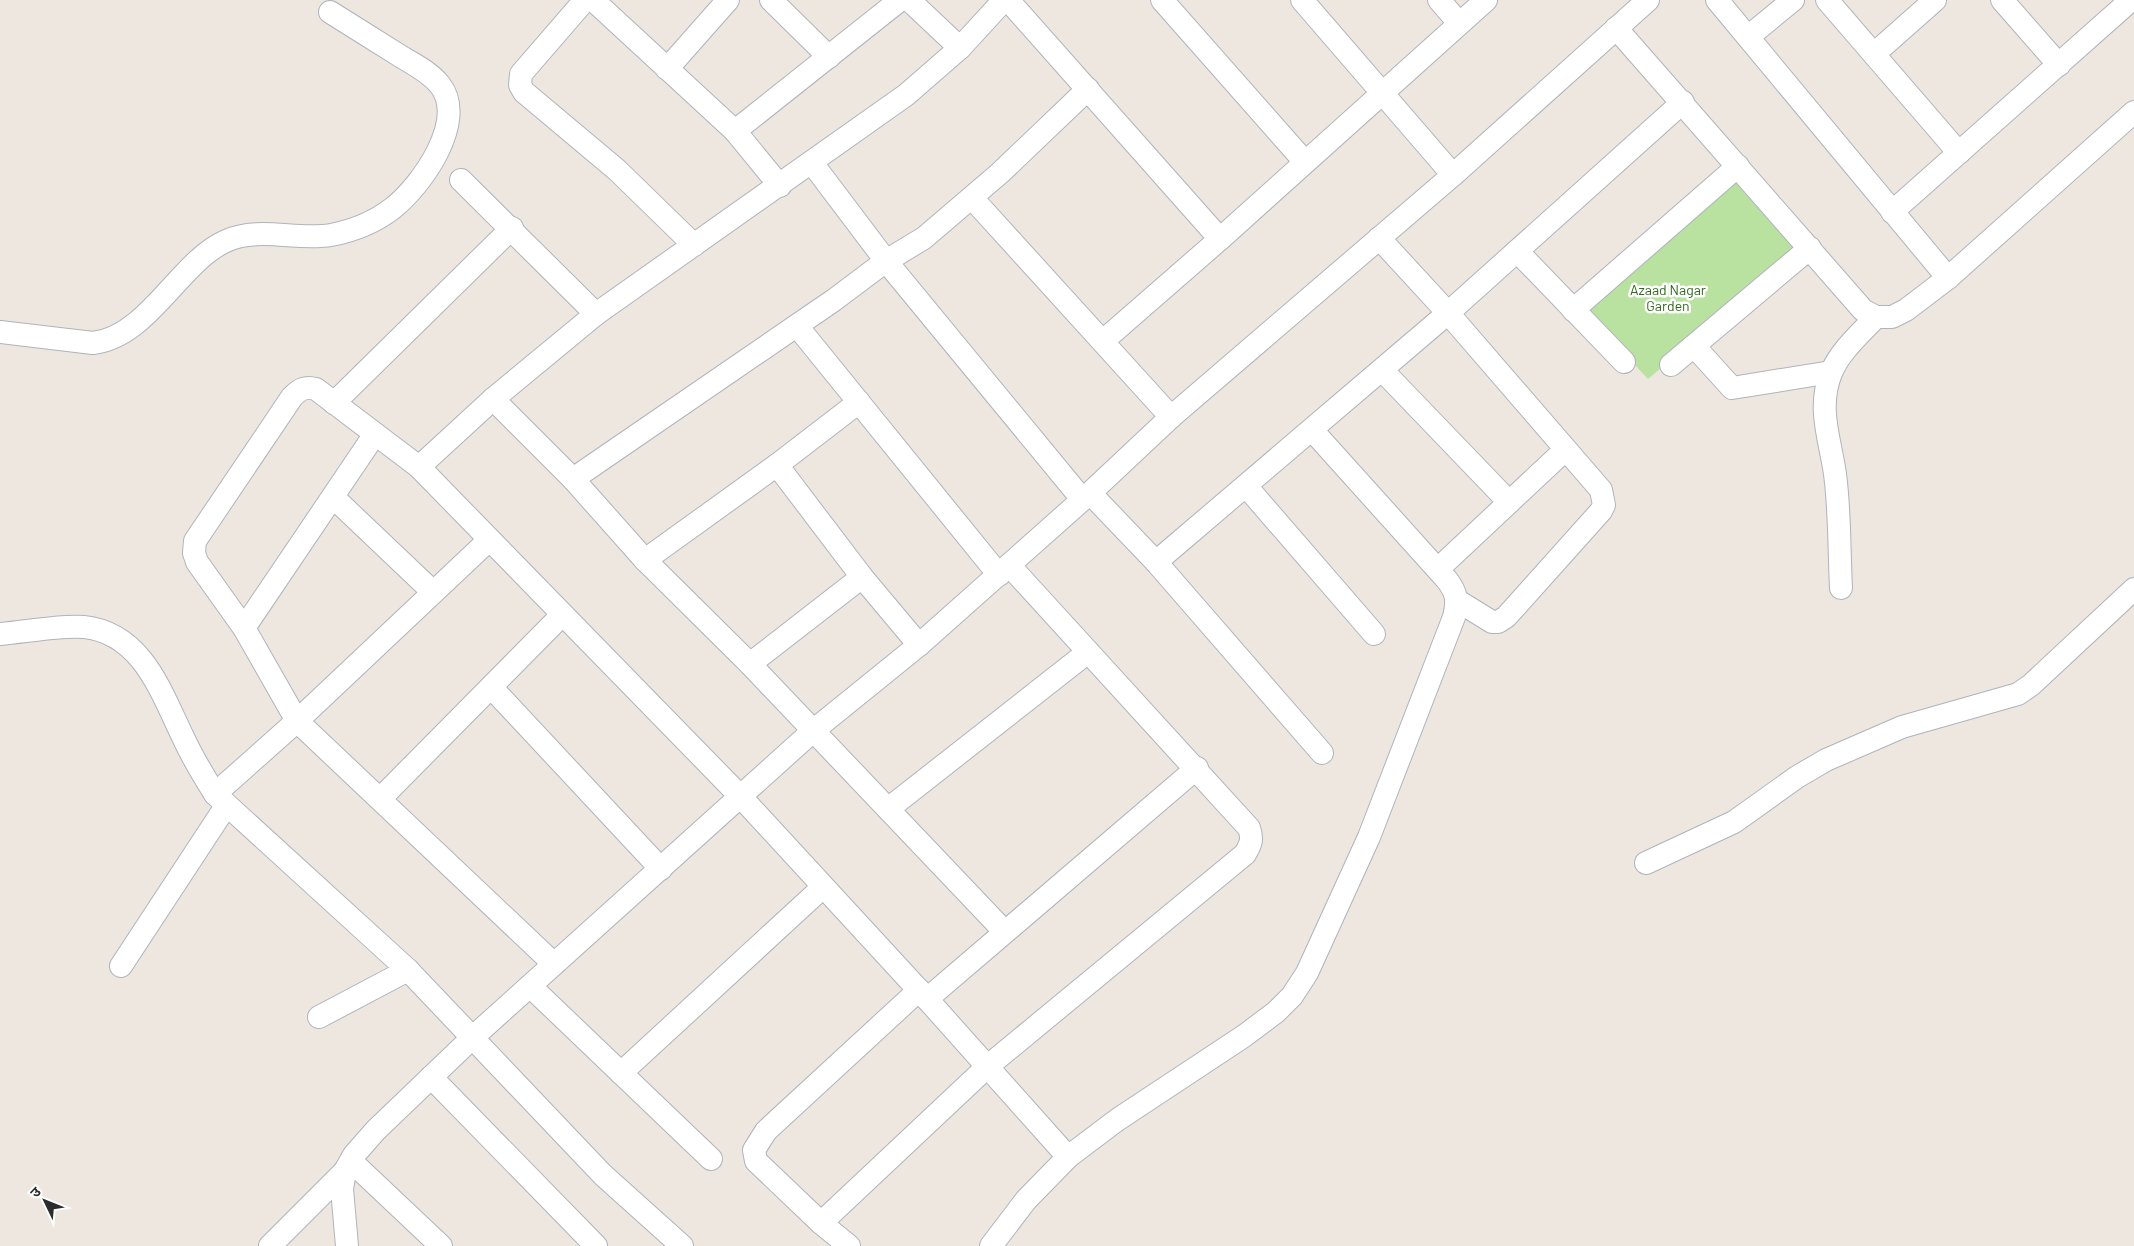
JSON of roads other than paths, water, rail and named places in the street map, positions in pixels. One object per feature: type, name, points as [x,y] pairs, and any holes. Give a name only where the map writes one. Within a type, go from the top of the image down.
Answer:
[{"type":"street","points":[[667,69],[728,0]]},
{"type":"street","points":[[771,0],[829,56]]},
{"type":"street","points":[[735,132],[900,0]]},
{"type":"street","points":[[909,0],[960,48]]},
{"type":"street","points":[[419,467],[493,399],[596,314],[780,186],[906,95],[960,48],[1004,0]]},
{"type":"street","points":[[1008,0],[1220,239]]},
{"type":"street","points":[[1162,0],[1305,162]]},
{"type":"street","points":[[1302,0],[1453,175]]},
{"type":"street","points":[[1439,0],[1459,23]]},
{"type":"street","points":[[1103,341],[1220,239],[1486,0]]},
{"type":"street","points":[[270,1246],[348,1166],[376,1130],[472,1038],[814,730],[919,645],[1086,496],[1171,417],[1453,175],[1648,0]]},
{"type":"street","points":[[1717,0],[1948,278]]},
{"type":"street","points":[[1748,37],[1793,0]]},
{"type":"street","points":[[1827,0],[1959,153]]},
{"type":"street","points":[[1874,54],[1936,0]]},
{"type":"street","points":[[2002,0],[2059,65]]},
{"type":"street","points":[[694,245],[617,170],[524,92],[520,85],[521,74],[596,2],[735,132],[780,186]]},
{"type":"street","points":[[1892,212],[2059,65],[2118,4]]},
{"type":"street","points":[[0,332],[93,343],[104,342],[117,337],[153,308],[200,260],[224,241],[243,235],[329,236],[357,228],[391,210],[414,189],[438,151],[449,117],[447,101],[440,85],[425,71],[330,12]]},
{"type":"street","points":[[1616,28],[1683,102],[1863,310],[1876,317],[1892,317],[1906,310],[1948,278],[2134,112]]},
{"type":"street","points":[[573,479],[796,326],[886,261],[924,238],[972,198],[1088,89]]},
{"type":"street","points":[[1156,562],[1448,313],[1683,102]]},
{"type":"street","points":[[812,163],[886,261],[1086,496],[1156,562],[1322,754]]},
{"type":"street","points":[[1573,310],[1738,166]]},
{"type":"street","points":[[461,180],[512,228],[596,314]]},
{"type":"street","points":[[972,198],[1171,417]]},
{"type":"street","points":[[334,403],[512,228]]},
{"type":"street","points":[[1379,238],[1448,313],[1601,490],[1604,498],[1601,511],[1506,617],[1498,622],[1486,620],[1458,602]]},
{"type":"street","points":[[1671,365],[1810,248]]},
{"type":"street","points":[[1517,251],[1624,362]]},
{"type":"street","points":[[1841,588],[1835,474],[1824,411],[1825,392],[1831,372],[1842,354],[1876,317]]},
{"type":"street","points":[[796,326],[858,402],[1004,570],[1088,652],[1197,768],[1249,828],[1252,836],[1251,845],[1245,854],[988,1066],[821,1223]]},
{"type":"street","points":[[1694,346],[1732,388],[1831,372]]},
{"type":"street","points":[[1382,370],[1508,502]]},
{"type":"street","points":[[554,964],[381,798],[297,721],[244,628],[197,562],[194,553],[195,541],[292,397],[300,389],[308,387],[316,389],[419,467],[741,797],[923,994],[1068,1157]]},
{"type":"street","points":[[493,399],[573,479],[645,560],[750,664],[1004,930]]},
{"type":"street","points":[[645,560],[777,465],[858,402]]},
{"type":"street","points":[[1000,1243],[1026,1200],[1068,1157],[1117,1120],[1244,1036],[1276,1012],[1292,996],[1307,973],[1369,837],[1454,617],[1458,602],[1456,591],[1312,430]]},
{"type":"street","points":[[244,628],[376,434]]},
{"type":"street","points":[[1438,569],[1565,450]]},
{"type":"street","points":[[777,465],[862,577],[919,645]]},
{"type":"street","points":[[1246,486],[1374,634]]},
{"type":"street","points":[[333,497],[433,592]]},
{"type":"street","points":[[121,966],[220,800],[297,721],[489,540]]},
{"type":"street","points":[[750,664],[862,577]]},
{"type":"street","points":[[1646,863],[1734,822],[1797,777],[1826,760],[1902,727],[2018,694],[2031,686],[2134,589]]},
{"type":"street","points":[[381,798],[562,615]]},
{"type":"street","points":[[0,634],[82,627],[102,630],[122,639],[139,655],[152,674],[194,761],[220,800],[317,885],[408,970],[603,1175],[682,1246]]},
{"type":"street","points":[[888,809],[1088,652]]},
{"type":"street","points":[[491,687],[661,869]]},
{"type":"street","points":[[849,1246],[821,1223],[756,1161],[754,1150],[757,1142],[766,1131],[923,994],[1004,930],[1197,768]]},
{"type":"street","points":[[621,1073],[824,886]]},
{"type":"street","points":[[319,1017],[408,970]]},
{"type":"street","points":[[530,986],[711,1159]]},
{"type":"street","points":[[431,1077],[596,1246]]},
{"type":"street","points":[[347,1246],[342,1189],[348,1166]]},
{"type":"street","points":[[348,1166],[441,1246]]},
{"type":"park label","name":"Azaad Nagar Garden","points":[[1668,298]]}]
